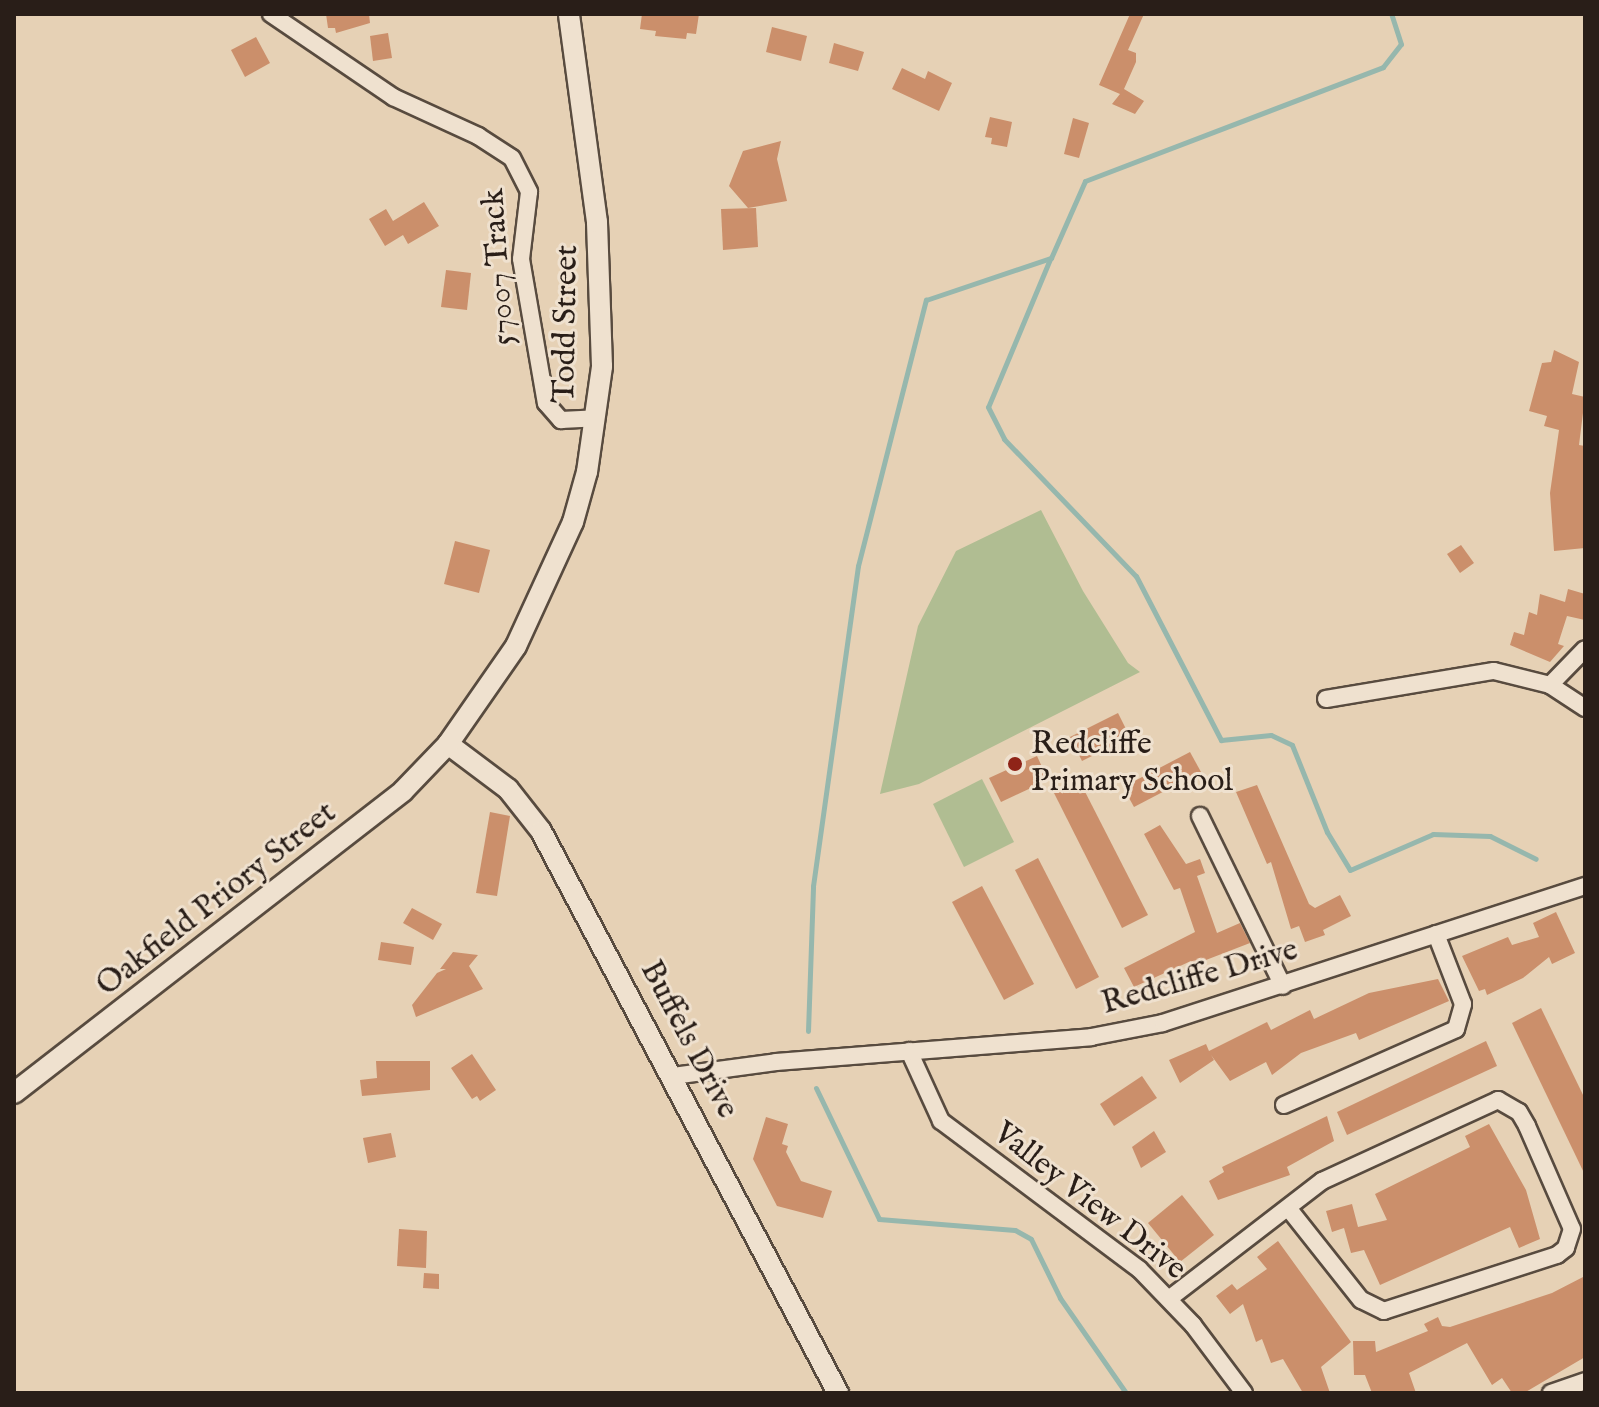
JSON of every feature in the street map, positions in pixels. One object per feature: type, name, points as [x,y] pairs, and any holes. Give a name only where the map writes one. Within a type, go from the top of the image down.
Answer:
[{"type":"street","name":"57007 Track","points":[[271,14],[393,97],[512,158],[529,192],[521,259],[546,403],[561,420],[596,418]]},
{"type":"street","name":"Todd Street","points":[[448,744],[487,692],[547,586],[573,522],[596,418],[602,366],[597,222],[569,14]]},
{"type":"street","points":[[1550,685],[1585,649]]},
{"type":"street","points":[[1326,699],[1494,671],[1550,685],[1585,708]]},
{"type":"street","name":"Buffels Drive","points":[[448,744],[525,806],[673,1076],[838,1393]]},
{"type":"street","name":"Oakfield Priory Street","points":[[14,1093],[359,828],[448,744]]},
{"type":"street","points":[[1200,816],[1283,986]]},
{"type":"street","name":"Redcliffe Drive","points":[[673,1076],[909,1051],[1091,1037],[1175,1019],[1283,986],[1585,886]]},
{"type":"street","points":[[1284,1105],[1456,1029],[1463,1004],[1436,934]]},
{"type":"street","name":"Valley View Drive","points":[[909,1051],[941,1121],[1104,1241],[1170,1298],[1244,1393]]},
{"type":"street","points":[[1170,1298],[1288,1208],[1341,1170],[1498,1100],[1519,1112],[1572,1229],[1566,1248],[1557,1255],[1384,1311],[1361,1300],[1288,1208]]},
{"type":"street","points":[[1551,1393],[1585,1381]]},
{"type":"green space","points":[[1041,510],[1083,591],[1128,663],[1140,672],[919,784],[880,794],[918,626],[956,551]]},
{"type":"green space","points":[[982,779],[1014,842],[964,867],[933,804]]},
{"type":"building","points":[[326,14],[369,14],[370,23],[336,33],[335,28],[328,28]]},
{"type":"building","points":[[642,14],[699,14],[696,34],[687,33],[686,39],[655,36],[656,31],[640,29]]},
{"type":"building","points":[[1130,14],[1144,14],[1128,50],[1136,53],[1136,62],[1124,89],[1144,101],[1135,114],[1112,104],[1120,94],[1099,85]]},
{"type":"building","points":[[772,27],[807,36],[801,61],[766,52]]},
{"type":"building","points":[[388,33],[392,58],[373,61],[370,36]]},
{"type":"building","points":[[256,37],[270,63],[245,77],[231,50]]},
{"type":"building","points":[[834,43],[864,52],[858,71],[829,63]]},
{"type":"building","points":[[902,68],[925,79],[928,71],[952,83],[939,111],[892,89]]},
{"type":"building","points":[[990,117],[1012,122],[1007,147],[991,144],[992,138],[985,137]]},
{"type":"building","points":[[1073,118],[1089,123],[1079,158],[1064,154]]},
{"type":"building","points":[[781,141],[777,159],[787,201],[748,208],[729,186],[743,151]]},
{"type":"building","points":[[424,202],[439,226],[408,244],[403,235],[385,246],[369,219],[386,209],[393,221]]},
{"type":"building","points":[[756,208],[758,247],[723,250],[721,209]]},
{"type":"building","points":[[446,270],[471,273],[467,310],[441,307]]},
{"type":"building","points":[[1554,350],[1579,362],[1572,394],[1585,397],[1579,445],[1585,446],[1585,548],[1554,551],[1550,493],[1559,430],[1544,426],[1547,416],[1529,411],[1542,363],[1551,362]]},
{"type":"building","points":[[455,541],[490,550],[479,593],[444,584]]},
{"type":"building","points":[[1461,545],[1474,563],[1460,573],[1447,554]]},
{"type":"building","points":[[1568,589],[1585,594],[1585,620],[1567,616],[1558,644],[1564,646],[1550,662],[1510,645],[1514,632],[1524,635],[1529,612],[1537,615],[1540,594],[1565,602]]},
{"type":"building","points":[[1118,713],[1130,737],[1082,761],[1070,737]]},
{"type":"building","points":[[1190,752],[1201,772],[1134,807],[1123,787]]},
{"type":"building","points":[[1037,756],[1048,780],[1001,802],[989,778]]},
{"type":"building","points":[[1079,780],[1148,915],[1122,928],[1054,793]]},
{"type":"building","points":[[1257,785],[1309,904],[1315,908],[1340,895],[1351,916],[1323,930],[1325,935],[1305,942],[1299,926],[1291,929],[1271,862],[1267,864],[1236,792]]},
{"type":"building","points":[[490,812],[510,816],[497,896],[476,893]]},
{"type":"building","points":[[1160,825],[1186,864],[1200,859],[1205,873],[1197,876],[1217,933],[1240,923],[1250,943],[1193,965],[1191,961],[1134,987],[1124,968],[1195,932],[1180,888],[1174,890],[1144,834]]},
{"type":"building","points":[[1038,858],[1099,977],[1076,989],[1015,870]]},
{"type":"building","points":[[982,886],[1034,984],[1004,1000],[952,902]]},
{"type":"building","points":[[412,908],[442,924],[433,940],[403,923]]},
{"type":"building","points":[[1556,912],[1575,953],[1552,964],[1549,957],[1523,978],[1487,995],[1485,989],[1479,991],[1462,956],[1508,937],[1512,945],[1539,937],[1533,923]]},
{"type":"building","points":[[381,942],[414,947],[411,965],[378,960]]},
{"type":"building","points":[[453,952],[478,955],[469,966],[483,989],[416,1017],[412,1005],[437,973],[446,969],[440,969]]},
{"type":"building","points":[[1438,979],[1449,1001],[1359,1040],[1356,1033],[1301,1053],[1272,1075],[1266,1062],[1230,1081],[1211,1055],[1214,1060],[1180,1083],[1169,1060],[1206,1044],[1209,1051],[1267,1022],[1271,1030],[1310,1010],[1314,1019],[1369,993]]},
{"type":"building","points":[[1541,1008],[1585,1099],[1585,1175],[1512,1023]]},
{"type":"building","points":[[1486,1041],[1497,1066],[1347,1135],[1337,1112]]},
{"type":"building","points":[[472,1054],[496,1090],[480,1101],[477,1096],[472,1099],[451,1068]]},
{"type":"building","points":[[376,1061],[430,1061],[430,1090],[362,1096],[360,1080],[377,1078]]},
{"type":"building","points":[[1142,1076],[1157,1098],[1114,1126],[1100,1104]]},
{"type":"building","points":[[1327,1116],[1334,1141],[1287,1167],[1290,1175],[1218,1200],[1209,1181],[1224,1172],[1222,1167]]},
{"type":"building","points":[[766,1117],[788,1124],[782,1144],[788,1146],[786,1152],[801,1181],[832,1191],[823,1218],[777,1206],[753,1159]]},
{"type":"building","points":[[1489,1124],[1526,1190],[1540,1239],[1519,1248],[1510,1227],[1380,1285],[1364,1250],[1351,1253],[1344,1228],[1332,1232],[1326,1211],[1352,1204],[1358,1227],[1387,1220],[1375,1194],[1470,1147],[1465,1136]]},
{"type":"building","points":[[1154,1131],[1166,1152],[1141,1168],[1132,1147]]},
{"type":"building","points":[[391,1133],[396,1157],[368,1163],[363,1138]]},
{"type":"building","points":[[1182,1195],[1214,1235],[1180,1262],[1148,1223]]},
{"type":"building","points":[[399,1229],[427,1231],[426,1268],[397,1266]]},
{"type":"building","points":[[1278,1241],[1351,1342],[1321,1367],[1330,1393],[1303,1393],[1283,1359],[1271,1363],[1262,1339],[1256,1342],[1243,1304],[1230,1314],[1216,1296],[1232,1284],[1237,1290],[1267,1269],[1257,1257]]},
{"type":"building","points":[[424,1273],[439,1274],[439,1289],[423,1288]]},
{"type":"building","points":[[1585,1276],[1585,1357],[1524,1393],[1512,1393],[1502,1378],[1492,1385],[1467,1343],[1409,1373],[1416,1393],[1372,1393],[1365,1375],[1354,1375],[1353,1341],[1375,1341],[1376,1352],[1428,1331],[1424,1324],[1438,1317],[1442,1326],[1450,1327],[1552,1293]]},
{"type":"waterway","points":[[808,1031],[813,886],[858,566],[926,300],[1051,258],[1085,181],[1383,67],[1401,44],[1391,14]]},
{"type":"waterway","points":[[1050,259],[988,407],[1004,439],[1136,576],[1221,740],[1271,735],[1292,745],[1327,832],[1350,870],[1433,834],[1490,836],[1536,859]]},
{"type":"waterway","points":[[816,1088],[879,1219],[1015,1230],[1031,1239],[1060,1298],[1126,1393]]},
{"type":"place","name":"Redcliffe Primary School","points":[[1015,764]]}]
